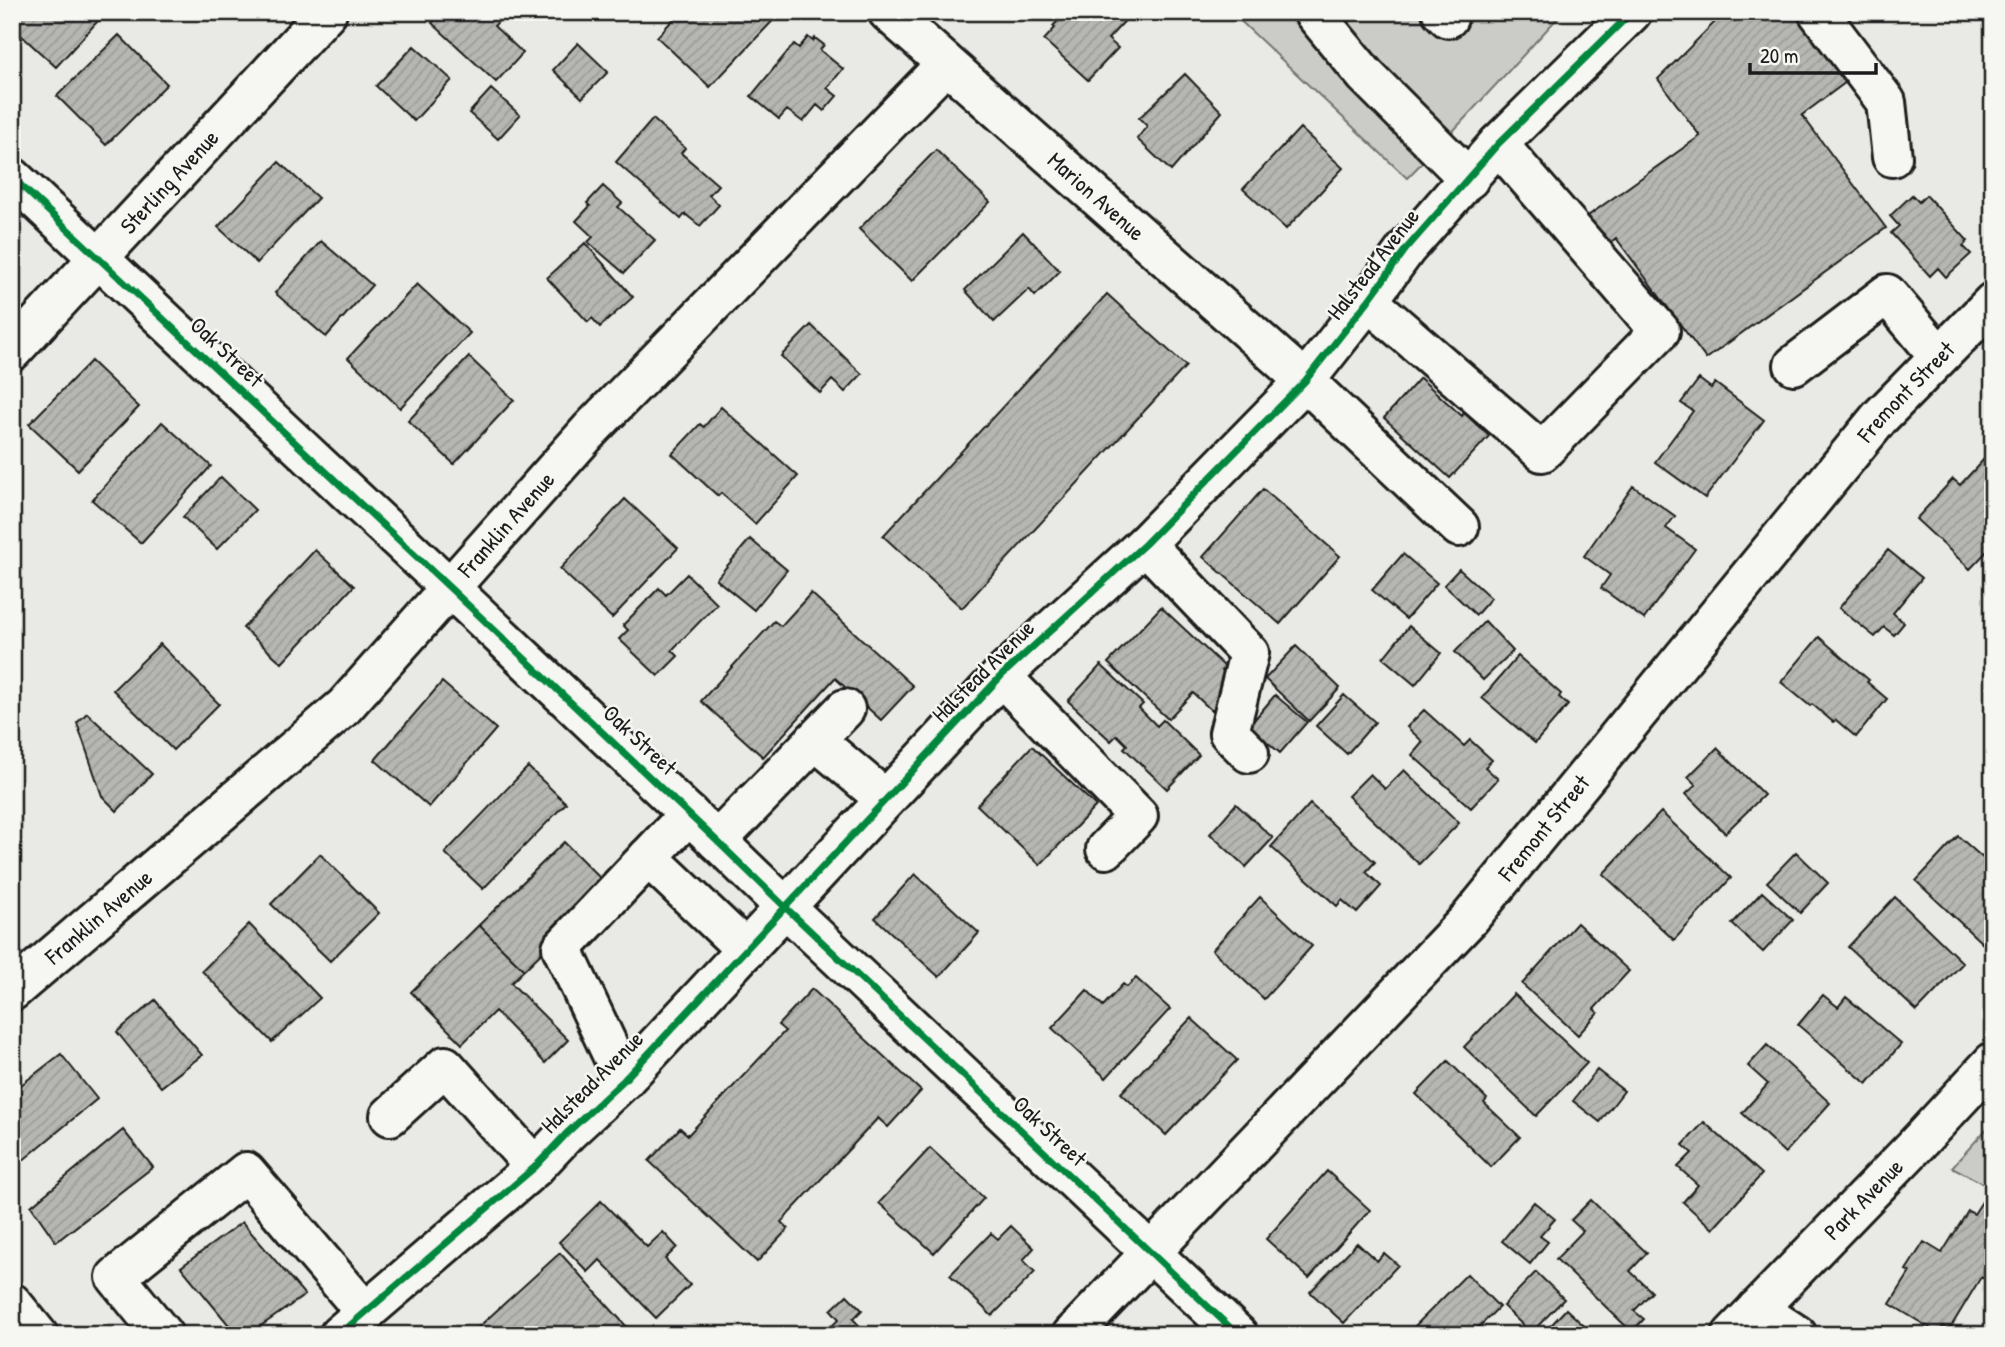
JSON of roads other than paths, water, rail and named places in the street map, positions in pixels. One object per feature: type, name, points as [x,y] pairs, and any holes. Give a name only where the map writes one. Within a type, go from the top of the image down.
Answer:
[{"type":"street","name":"Sterling Avenue","points":[[12,351],[327,12]]},
{"type":"street","name":"Marion Avenue","points":[[888,12],[1305,381],[1459,527]]},
{"type":"street","points":[[1313,12],[1365,75],[1469,178]]},
{"type":"street","name":"Halstead Avenue","points":[[352,1324],[535,1167],[624,1080],[1001,676],[1145,544],[1305,381],[1406,249],[1498,144],[1632,12]]},
{"type":"street","points":[[1818,12],[1886,102],[1892,157]]},
{"type":"street","name":"Franklin Avenue","points":[[12,992],[344,707],[590,430],[946,64]]},
{"type":"street","points":[[1368,301],[1542,452],[1660,331],[1498,144]]},
{"type":"street","name":"Oak Street","points":[[12,177],[450,587],[1238,1335]]},
{"type":"street","points":[[1794,365],[1887,294],[1940,356]]},
{"type":"street","name":"Fremont Street","points":[[1072,1335],[1470,918],[1880,417],[1993,302]]},
{"type":"street","points":[[1145,544],[1249,653],[1229,733],[1248,753]]},
{"type":"street","points":[[1001,676],[1138,816],[1106,849]]},
{"type":"street","points":[[717,841],[845,709]]},
{"type":"street","points":[[815,740],[885,799]]},
{"type":"street","points":[[624,1080],[562,948],[689,814]]},
{"type":"street","points":[[648,858],[746,950]]},
{"type":"street","name":"Park Avenue","points":[[1744,1322],[1993,1062]]},
{"type":"street","points":[[390,1116],[445,1066],[535,1167]]},
{"type":"street","points":[[163,1335],[116,1277],[246,1172],[352,1324]]},
{"type":"street","points":[[12,1303],[38,1335]]},
{"type":"street","points":[[1744,1322],[1797,1335]]}]
